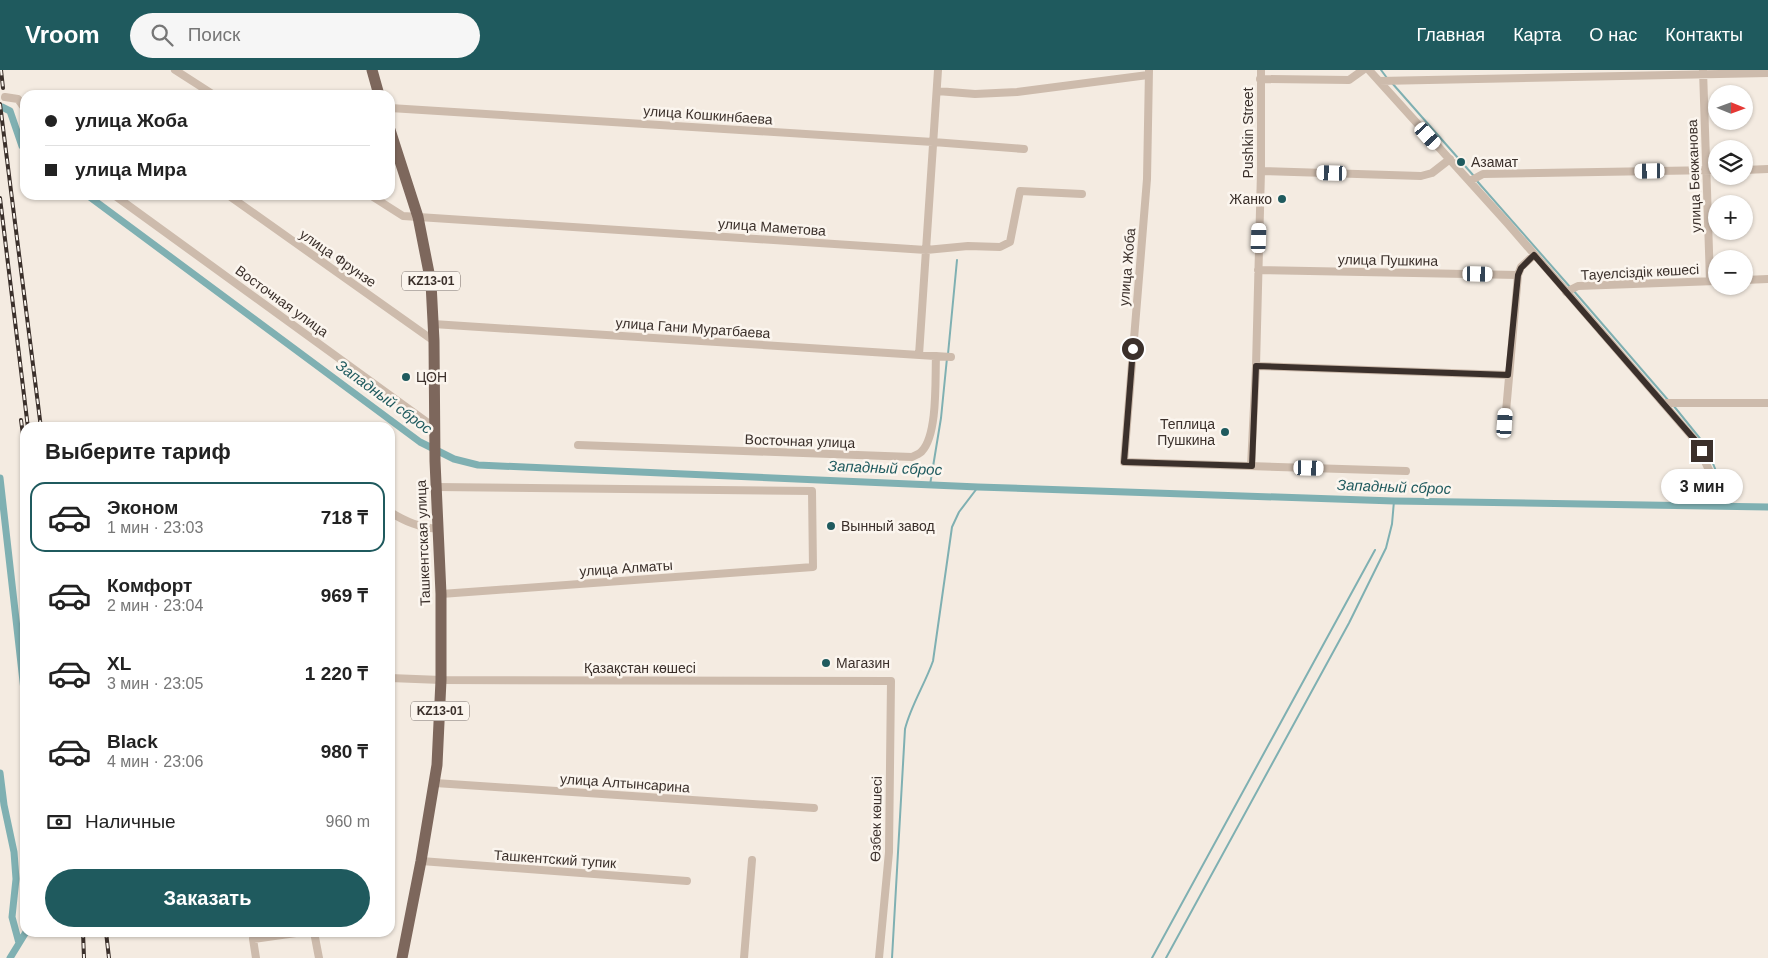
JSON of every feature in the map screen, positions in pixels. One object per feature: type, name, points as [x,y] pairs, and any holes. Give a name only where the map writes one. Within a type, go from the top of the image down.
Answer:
[{"type":"main road","points":[[372,70],[378,90]]},
{"type":"main road","name":"Ташкентская улица","points":[[395,146],[418,217],[431,283],[442,680],[435,783],[402,958]]},
{"type":"street","points":[[175,70],[206,90]]},
{"type":"street","points":[[919,355],[938,70]]},
{"type":"street","name":"Pushkin Street","points":[[1252,466],[1261,171],[1261,70]]},
{"type":"street","points":[[1260,79],[1348,80],[1363,70]]},
{"type":"street","points":[[1369,70],[1470,181],[1695,440],[1716,485]]},
{"type":"street","points":[[1379,81],[1703,72],[1768,73]]},
{"type":"street","name":"улица Бекжанова","points":[[1703,72],[1711,250]]},
{"type":"street","name":"улица Жоба","points":[[937,90],[975,94],[1017,92],[1148,73],[1147,179],[1124,462],[1252,466]]},
{"type":"street","points":[[5,97],[18,99],[20,102]]},
{"type":"street","name":"улица Кошкинбаева","points":[[395,108],[1024,149]]},
{"type":"street","points":[[1261,171],[1421,176],[1432,173],[1450,159]]},
{"type":"street","points":[[1753,170],[1768,169]]},
{"type":"street","points":[[1470,181],[1483,174],[1706,170]]},
{"type":"street","name":"улица Маметова","points":[[378,200],[404,216],[926,250],[968,246],[1000,247],[1010,242],[1020,191],[1082,194]]},
{"type":"street","name":"Восточная улица","points":[[121,200],[435,433]]},
{"type":"street","name":"улица Фрунзе","points":[[235,200],[434,341]]},
{"type":"street","points":[[1505,423],[1518,275],[1521,268],[1534,255]]},
{"type":"street","name":"улица Пушкина","points":[[1258,270],[1518,275]]},
{"type":"street","points":[[1753,280],[1768,279]]},
{"type":"street","name":"Тауелсіздік көшесі","points":[[1566,292],[1578,286],[1708,281]]},
{"type":"street","name":"улица Гани Муратбаева","points":[[433,324],[951,357]]},
{"type":"street","name":"Восточная улица","points":[[578,445],[912,457],[922,451],[935,413],[936,356]]},
{"type":"street","points":[[1256,366],[1508,375]]},
{"type":"street","points":[[1663,403],[1768,402]]},
{"type":"street","points":[[1252,466],[1406,471]]},
{"type":"street","name":"улица Алматы","points":[[436,487],[812,491],[813,567],[441,594]]},
{"type":"street","points":[[395,515],[405,522],[423,528],[438,529]]},
{"type":"street","name":"Қазақстан көшесі","points":[[395,678],[442,680],[891,681]]},
{"type":"street","name":"Өзбек көшесі","points":[[880,958],[889,852],[891,681]]},
{"type":"street","name":"улица Алтынсарина","points":[[435,783],[814,808]]},
{"type":"street","points":[[744,958],[752,860]]},
{"type":"street","name":"Ташкентский тупик","points":[[421,861],[687,881]]},
{"type":"street","points":[[256,958],[253,939],[267,937]]},
{"type":"street","points":[[315,937],[319,958]]},
{"type":"waterway","points":[[1381,70],[1387,78]]},
{"type":"waterway","points":[[1392,83],[1473,175]]},
{"type":"waterway","name":"Западный сброс","points":[[2,107],[10,111],[20,140]]},
{"type":"waterway","points":[[1477,181],[1570,287]]},
{"type":"waterway","name":"Западный сброс","points":[[94,200],[393,422]]},
{"type":"waterway","points":[[948,354],[957,260]]},
{"type":"waterway","points":[[1573,290],[1668,400]]},
{"type":"waterway","points":[[930,485],[941,418],[947,358]]},
{"type":"waterway","points":[[1673,405],[1706,446],[1730,506]]},
{"type":"waterway","name":"Западный сброс","points":[[395,423],[420,442],[454,459],[478,465],[978,487],[1394,501],[1768,507]]},
{"type":"waterway","points":[[0,478],[20,655]]},
{"type":"waterway","points":[[892,958],[905,729],[933,661],[952,527],[959,512],[978,487]]},
{"type":"waterway","points":[[1166,958],[1349,623],[1386,548],[1392,524],[1394,501]]},
{"type":"waterway","points":[[1152,958],[1375,550]]},
{"type":"waterway","points":[[0,773],[4,805],[14,852],[16,879],[12,917],[19,943]]},
{"type":"waterway","points":[[10,958],[23,937]]},
{"type":"railway","points":[[1,70],[3,88]]},
{"type":"railway","points":[[0,104],[40,422]]},
{"type":"railway","points":[[0,198],[27,422]]},
{"type":"railway","points":[[83,937],[84,958]]},
{"type":"railway","points":[[107,937],[109,958]]},
{"type":"place","name":"Азамат","points":[[1461,162]]},
{"type":"place","name":"Жанко","points":[[1282,199]]},
{"type":"place","name":"ЦОН","points":[[406,377]]},
{"type":"place","name":"Теплица Пушкина","points":[[1225,432]]},
{"type":"place","name":"Вынный завод","points":[[831,526]]},
{"type":"place","name":"Магазин","points":[[826,663]]},
{"type":"route","points":[[1133,349],[1124,462],[1252,466],[1256,366],[1508,375],[1518,275],[1521,268],[1534,255],[1695,440],[1702,451]]}]
